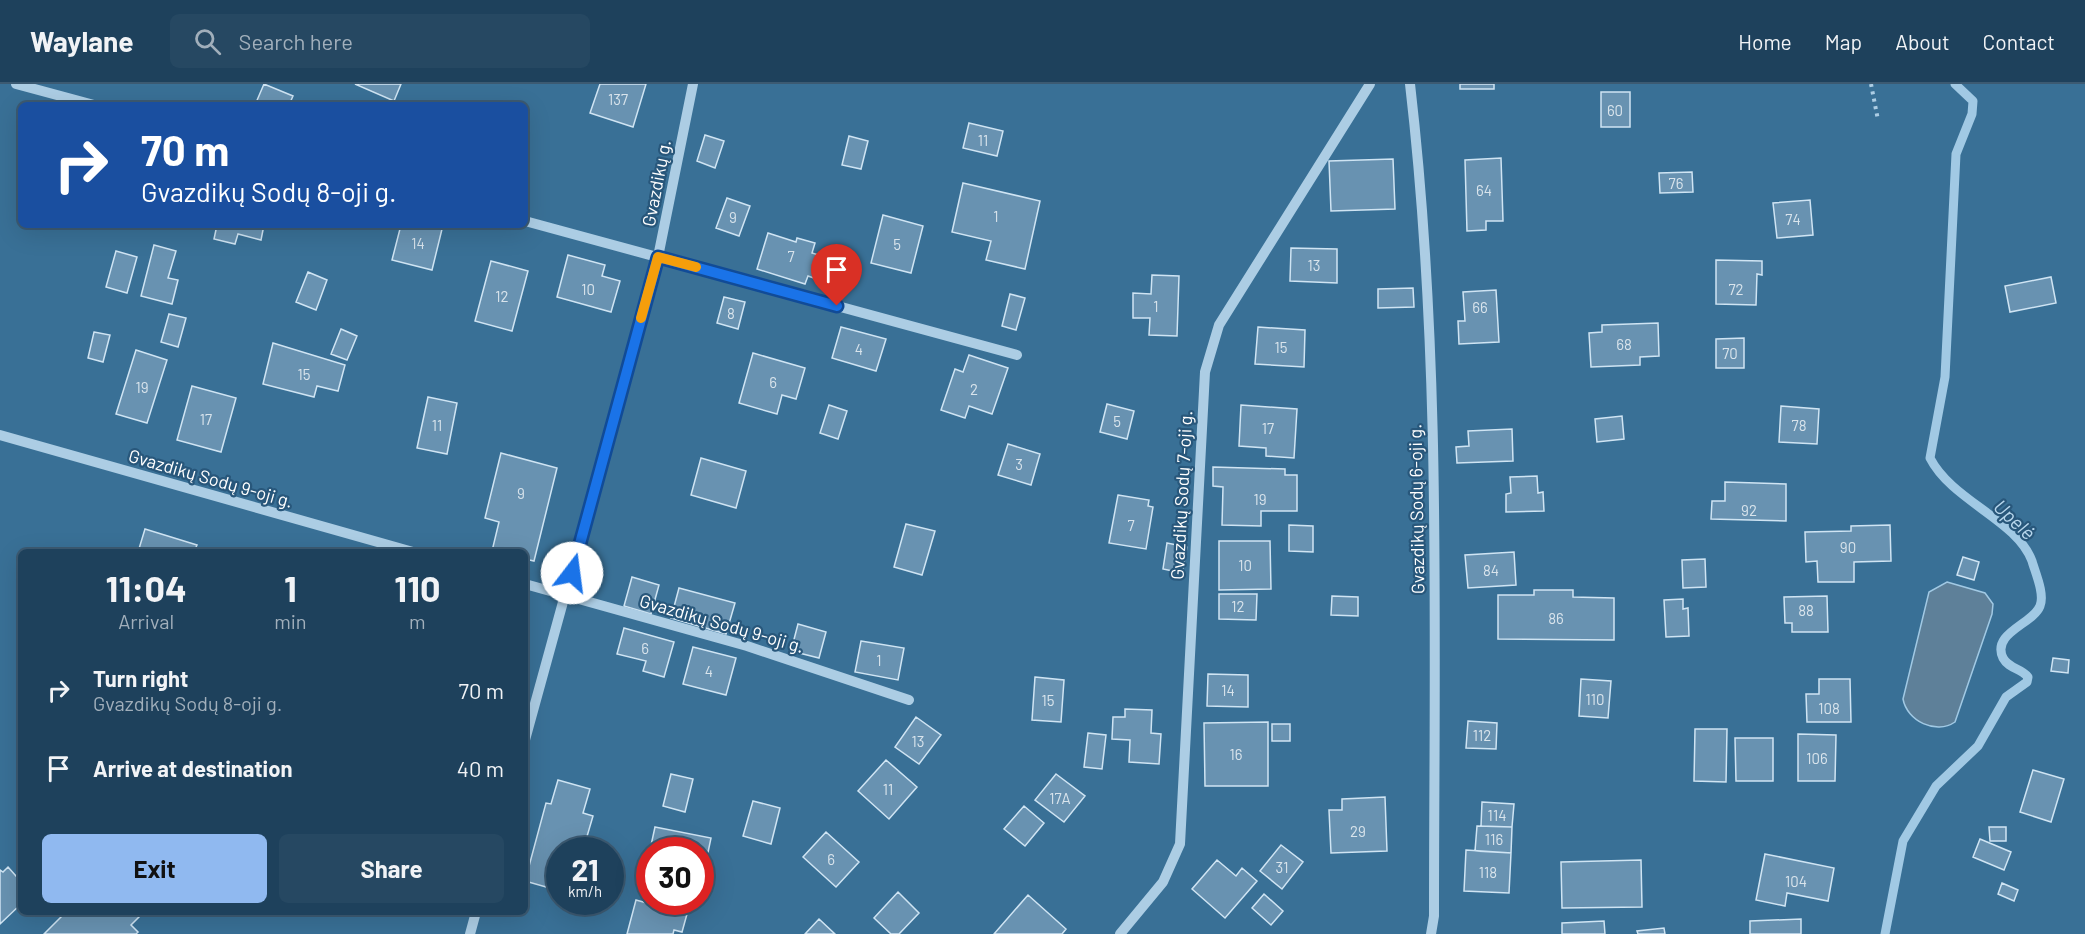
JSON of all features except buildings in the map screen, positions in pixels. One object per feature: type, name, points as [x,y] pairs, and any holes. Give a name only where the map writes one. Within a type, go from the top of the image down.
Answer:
[{"type":"street","points":[[16,84],[83,102]]},
{"type":"street","name":"Gvazdikų g.","points":[[528,729],[658,257],[693,84]]},
{"type":"street","name":"Gvazdikų Sodų 7-oji g.","points":[[1120,934],[1163,882],[1180,844],[1204,372],[1211,346],[1220,325],[1370,84]]},
{"type":"street","name":"Gvazdikų Sodų 6-oji g.","points":[[1410,84],[1421,183],[1433,462],[1434,809],[1431,934]]},
{"type":"street","points":[[528,222],[1017,355]]},
{"type":"street","name":"Gvazdikų Sodų 9-oji g.","points":[[0,435],[402,549]]},
{"type":"street","name":"Gvazdikų Sodų 9-oji g.","points":[[528,585],[747,645],[909,700]]},
{"type":"street","points":[[470,934],[475,915]]},
{"type":"path","points":[[1871,84],[1878,120]]},
{"type":"shaded area","points":[[0,84],[2085,84],[2085,934],[0,934]]},
{"type":"shaded area","points":[[1947,582],[1985,593],[1993,604],[1992,614],[1955,722],[1939,727],[1923,724],[1916,719],[1910,714],[1903,699],[1929,592]]},
{"type":"waterway","name":"Upelė","points":[[1885,934],[1903,841],[1936,786],[1978,746],[2006,697],[2027,682],[2028,677],[2025,674],[2006,662],[2001,649],[2008,635],[2036,612],[2041,601],[2032,561],[2024,547],[2013,534],[1953,486],[1930,458],[1945,377],[1956,154],[1972,114],[1973,101],[1955,84]]},
{"type":"slow traffic","points":[[641,318],[658,257],[696,267]]},
{"type":"route","points":[[572,573],[658,257],[837,306]]}]
